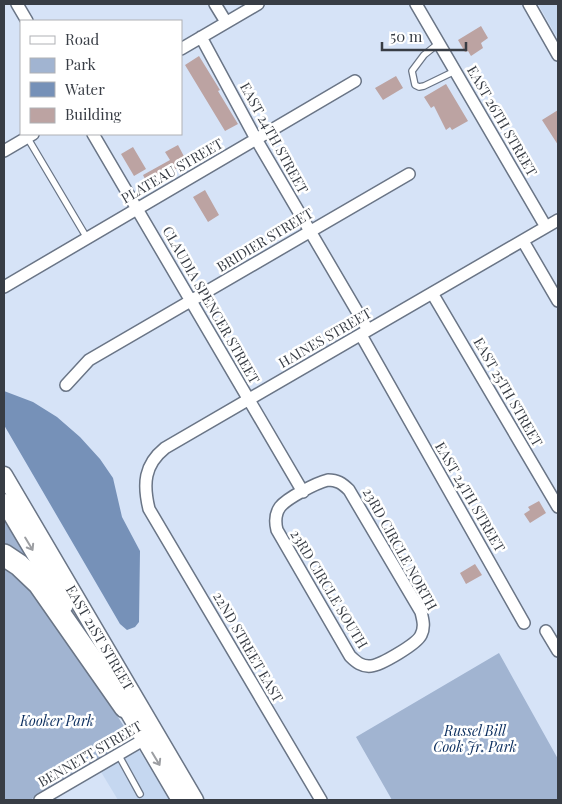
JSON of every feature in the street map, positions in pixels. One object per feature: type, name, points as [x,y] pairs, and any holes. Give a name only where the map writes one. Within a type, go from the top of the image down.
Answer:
[{"type":"highway","points":[[4,555],[19,565],[38,584],[125,707]]},
{"type":"main road","name":"EAST 21ST STREET","points":[[4,475],[12,503],[125,707],[150,736],[180,800]]},
{"type":"main road","points":[[4,494],[12,503]]},
{"type":"main road","name":"EAST 21ST STREET","points":[[12,503],[150,736],[195,800]]},
{"type":"street","points":[[17,4],[27,20]]},
{"type":"street","points":[[215,4],[226,22]]},
{"type":"street","points":[[182,48],[258,4]]},
{"type":"street","name":"EAST 26TH STREET","points":[[416,4],[546,227]]},
{"type":"street","points":[[529,4],[558,55]]},
{"type":"street","name":"EAST 24TH STREET","points":[[202,37],[256,139],[310,231],[524,623]]},
{"type":"street","name":"PLATEAU STREET","points":[[4,287],[355,81]]},
{"type":"street","points":[[4,151],[30,135]]},
{"type":"street","name":"CLAUDIA SPENCER STREET","points":[[94,135],[303,492]]},
{"type":"street","name":"BRIDIER STREET","points":[[66,386],[90,360],[409,174]]},
{"type":"street","name":"HAINES STREET","points":[[149,509],[145,492],[146,478],[151,465],[158,454],[165,448],[558,220]]},
{"type":"street","points":[[523,241],[558,302]]},
{"type":"street","name":"EAST 25TH STREET","points":[[432,293],[558,507]]},
{"type":"street","name":"23RD CIRCLE NORTH","points":[[303,492],[320,482],[328,480],[335,480],[349,490],[421,612],[424,629],[421,637],[378,664]]},
{"type":"street","name":"23RD CIRCLE SOUTH","points":[[303,492],[284,503],[280,508],[276,522],[277,530],[350,656],[362,666],[370,667],[378,664]]},
{"type":"street","name":"22ND STREET EAST","points":[[149,509],[321,800]]},
{"type":"street","points":[[546,630],[558,651]]},
{"type":"street","name":"BENNETT STREET","points":[[41,800],[150,736]]},
{"type":"lane","points":[[439,43],[424,55],[412,72],[415,85],[419,87],[424,86],[455,71]]},
{"type":"lane","points":[[30,135],[87,238]]},
{"type":"lane","points":[[118,754],[140,794]]},
{"type":"shaded area","points":[[538,4],[558,4],[558,39]]},
{"type":"shaded area","points":[[127,731],[170,800],[118,800],[95,762],[121,747],[127,740]]},
{"type":"green space","points":[[4,518],[25,554],[22,555],[4,544]]},
{"type":"green space","name":"Kooker Park","points":[[4,562],[10,573],[41,598],[127,731],[127,740],[121,747],[30,800],[4,800]]},
{"type":"green space","name":"Russel Bill Cook Jr. Park","points":[[499,653],[558,759],[558,800],[392,800],[356,737]]},
{"type":"water","points":[[4,391],[33,402],[57,417],[80,437],[100,459],[113,478],[122,517],[140,551],[139,622],[135,627],[127,630],[120,624],[4,425]]},
{"type":"building","points":[[481,26],[488,38],[481,43],[483,48],[471,56],[468,51],[465,52],[458,40]]},
{"type":"building","points":[[199,56],[238,124],[225,131],[185,65]]},
{"type":"building","points":[[396,76],[403,88],[383,100],[375,88]]},
{"type":"building","points":[[446,84],[468,121],[452,130],[450,127],[446,130],[434,106],[431,108],[424,97]]},
{"type":"building","points":[[558,110],[558,145],[542,120]]},
{"type":"building","points":[[178,145],[187,162],[171,172],[172,174],[149,187],[143,175],[170,160],[165,152]]},
{"type":"building","points":[[133,147],[146,169],[134,176],[121,154]]},
{"type":"building","points":[[205,190],[219,215],[208,222],[193,197]]},
{"type":"building","points":[[539,501],[546,513],[530,523],[524,514],[530,510],[528,507]]},
{"type":"building","points":[[475,564],[482,575],[466,584],[460,573]]}]
